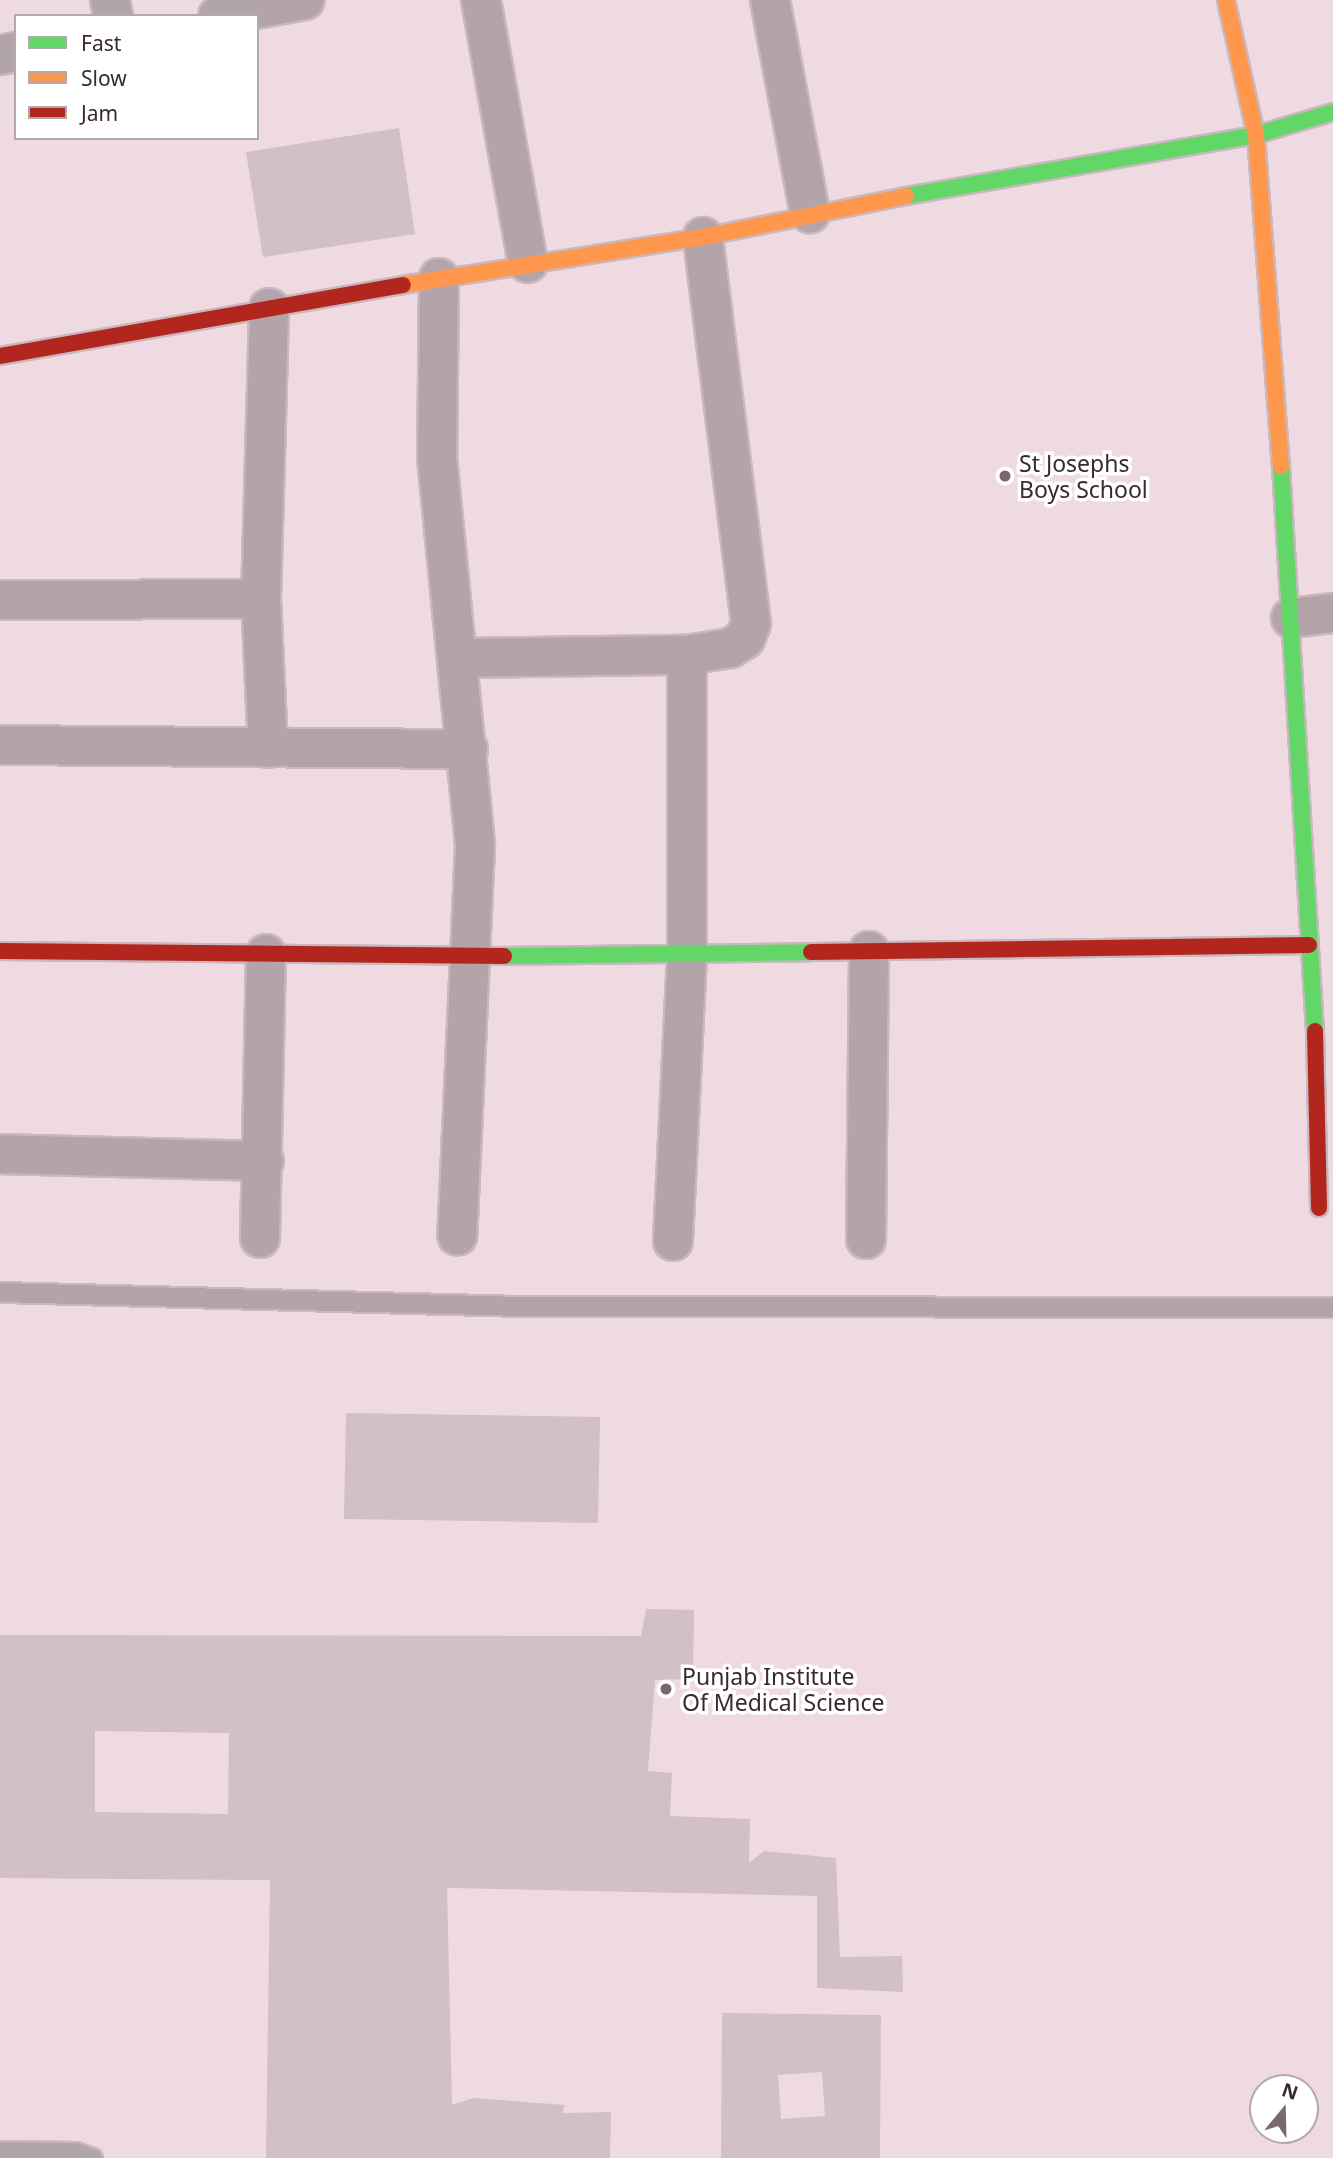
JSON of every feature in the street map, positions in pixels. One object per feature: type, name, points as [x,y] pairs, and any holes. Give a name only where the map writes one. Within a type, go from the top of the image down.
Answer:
[{"type":"street","points":[[229,14],[305,0]]},
{"type":"street","points":[[481,0],[528,263]]},
{"type":"street","points":[[770,0],[810,213]]},
{"type":"street","points":[[1226,0],[1256,135],[1291,618],[1310,945],[1326,1096],[1319,1208]]},
{"type":"street","points":[[0,356],[439,278],[703,237],[810,213],[1256,135],[1333,112]]},
{"type":"street","points":[[458,658],[687,655],[730,648],[745,639],[751,623],[703,237]]},
{"type":"street","points":[[439,278],[438,457],[468,749],[475,846],[473,956],[457,1236]]},
{"type":"street","points":[[268,748],[261,599],[269,308]]},
{"type":"street","points":[[0,600],[261,599]]},
{"type":"street","points":[[1291,618],[1333,613]]},
{"type":"street","points":[[673,1241],[687,953],[687,655]]},
{"type":"street","points":[[0,745],[468,749]]},
{"type":"street","points":[[0,951],[473,956],[1310,945]]},
{"type":"street","points":[[866,1239],[869,951]]},
{"type":"street","points":[[260,1238],[264,1161],[266,954]]},
{"type":"street","points":[[0,1154],[264,1161]]},
{"type":"lane","points":[[0,1292],[522,1306],[1333,1307]]},
{"type":"lane","points":[[0,2151],[75,2152],[92,2158]]},
{"type":"building","points":[[399,128],[415,234],[263,257],[246,152]]},
{"type":"building","points":[[346,1413],[600,1417],[598,1523],[344,1519]]},
{"type":"building","points":[[646,1609],[694,1610],[693,1679],[655,1680],[648,1771],[672,1773],[670,1816],[750,1819],[749,1863],[764,1851],[836,1858],[840,1957],[902,1956],[903,1992],[817,1988],[817,1896],[447,1888],[452,2105],[473,2098],[565,2105],[562,2113],[611,2112],[610,2158],[266,2158],[270,1880],[0,1878],[0,1635],[641,1636]],"holes":[[[95,1731],[229,1733],[228,1814],[95,1812]]]},
{"type":"building","points":[[722,2013],[881,2015],[880,2158],[721,2158]],"holes":[[[822,2072],[825,2116],[781,2119],[778,2075]]]},
{"type":"traffic: fast","points":[[906,196],[1256,135],[1333,112]]},
{"type":"traffic: fast","points":[[1281,466],[1315,1031]]},
{"type":"traffic: fast","points":[[504,956],[811,952]]},
{"type":"traffic: slow","points":[[1226,0],[1256,135],[1281,466]]},
{"type":"traffic: slow","points":[[403,285],[703,237],[906,196]]},
{"type":"traffic: jam","points":[[0,356],[403,285]]},
{"type":"traffic: jam","points":[[811,952],[1309,945]]},
{"type":"traffic: jam","points":[[0,951],[504,956]]},
{"type":"traffic: jam","points":[[1315,1031],[1319,1208]]},
{"type":"place","name":"St Josephs Boys School","points":[[1005,476]]},
{"type":"place","name":"Punjab Institute Of Medical Science","points":[[666,1689]]}]
